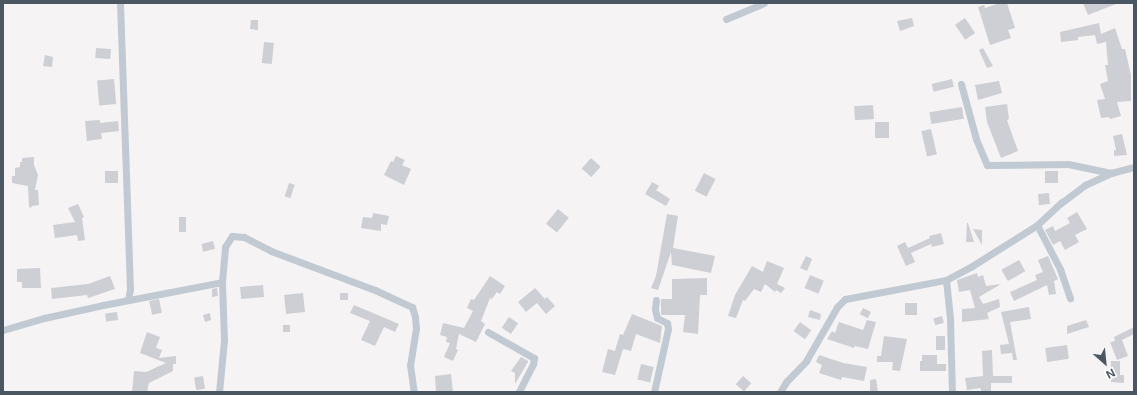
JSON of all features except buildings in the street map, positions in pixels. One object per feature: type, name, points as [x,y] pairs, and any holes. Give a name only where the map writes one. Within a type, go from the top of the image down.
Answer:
[{"type":"street","points":[[120,3],[130,290],[128,300]]},
{"type":"street","points":[[726,19],[764,3]]},
{"type":"street","points":[[961,84],[976,139],[987,165],[1068,164],[1110,173]]},
{"type":"street","points":[[780,392],[786,382],[806,361],[837,307],[845,300],[946,280],[972,266],[1036,225],[1057,206],[1085,185],[1110,173],[1134,167]]},
{"type":"street","points":[[1036,225],[1060,269],[1070,298]]},
{"type":"street","points":[[220,392],[224,340],[222,282],[225,247],[232,236],[244,237],[271,251],[374,290],[412,307],[416,328],[410,365],[414,392]]},
{"type":"street","points":[[946,280],[950,318],[952,392]]},
{"type":"street","points":[[3,330],[44,318],[222,282]]},
{"type":"street","points":[[654,392],[668,329],[667,323],[657,318],[655,309],[656,300]]},
{"type":"street","points":[[488,332],[534,358],[533,364],[519,392]]}]
